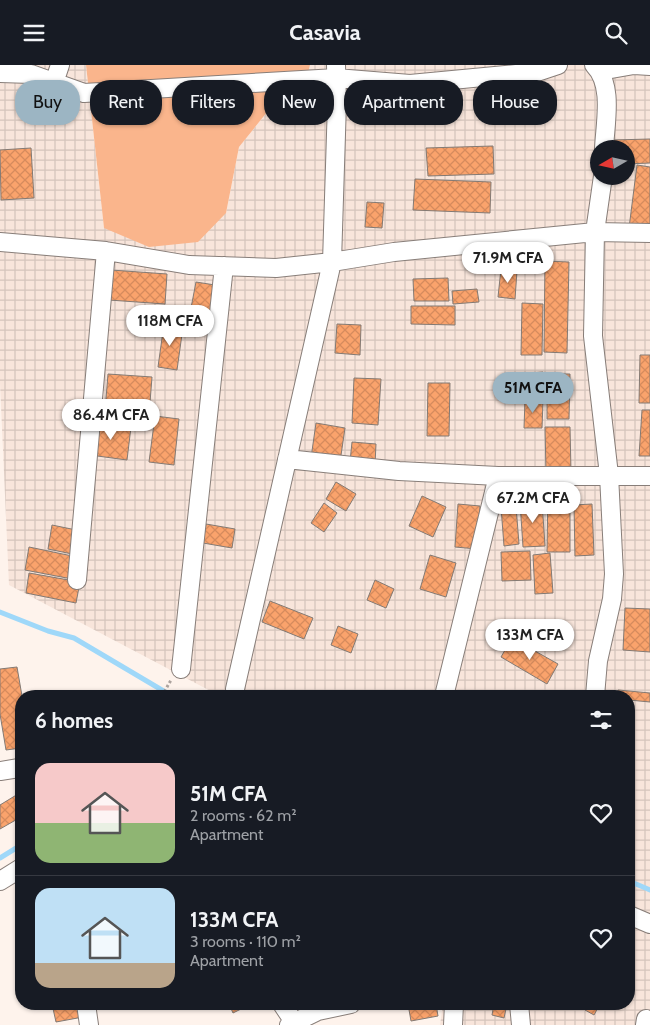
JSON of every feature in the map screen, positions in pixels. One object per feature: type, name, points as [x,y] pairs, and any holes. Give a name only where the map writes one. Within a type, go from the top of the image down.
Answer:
[{"type":"street","points":[[55,80],[60,65]]},
{"type":"street","points":[[80,92],[84,93],[336,72],[410,84],[537,71],[558,65]]},
{"type":"street","points":[[604,140],[606,89],[597,68],[634,65],[650,66]]},
{"type":"street","points":[[235,689],[332,262],[338,102],[336,72]]},
{"type":"street","points":[[0,73],[31,73],[47,80]]},
{"type":"street","points":[[596,690],[598,661],[612,599],[614,574],[609,475],[593,336],[595,232],[602,185]]},
{"type":"street","points":[[0,242],[106,251],[170,263],[276,268],[332,262],[394,252],[595,232],[650,233]]},
{"type":"street","points":[[78,580],[106,251]]},
{"type":"street","points":[[181,669],[224,267]]},
{"type":"street","points":[[287,459],[399,471],[498,476],[650,476]]},
{"type":"street","points":[[445,690],[498,476]]},
{"type":"street","points":[[0,771],[15,769]]},
{"type":"street","points":[[0,881],[15,872]]},
{"type":"street","points":[[635,918],[650,924]]},
{"type":"street","points":[[87,1010],[89,1025]]},
{"type":"street","points":[[285,1010],[291,1023],[323,1010]]},
{"type":"street","points":[[453,1025],[454,1010]]},
{"type":"street","points":[[520,1010],[521,1025]]},
{"type":"path","points":[[165,690],[168,683]]},
{"type":"shaded area","points":[[0,65],[86,65],[90,101],[90,125],[93,125],[104,228],[226,213],[239,147],[264,116],[264,125],[334,125],[334,80],[300,80],[308,73],[310,65],[650,65],[650,1025],[440,1025],[442,1010],[635,1010],[635,690],[209,690],[9,585],[0,383]]},
{"type":"shaded area","points":[[86,65],[310,65],[308,73],[300,80],[264,80],[264,116],[239,147],[226,213],[198,242],[149,247],[104,228],[93,125],[162,125],[162,80],[90,80],[90,101]]},
{"type":"building","points":[[650,139],[650,163],[635,164],[635,140],[613,140]]},
{"type":"building","points":[[493,146],[494,174],[428,176],[426,148]]},
{"type":"building","points":[[31,148],[34,198],[1,200],[0,150]]},
{"type":"building","points":[[637,165],[650,167],[650,231],[629,228]]},
{"type":"building","points":[[415,179],[491,182],[490,213],[413,210]]},
{"type":"building","points":[[367,202],[384,203],[382,228],[365,227]]},
{"type":"building","points":[[545,261],[569,262],[567,353],[544,352]]},
{"type":"building","points":[[501,269],[517,271],[515,299],[498,297]]},
{"type":"building","points":[[111,270],[167,274],[165,304],[109,300]]},
{"type":"building","points":[[448,278],[449,301],[414,301],[413,279]]},
{"type":"building","points":[[196,282],[215,285],[210,312],[191,308]]},
{"type":"building","points":[[477,289],[479,302],[453,304],[452,291]]},
{"type":"building","points":[[522,303],[543,304],[542,355],[521,355]]},
{"type":"building","points":[[411,306],[455,306],[455,325],[411,324]]},
{"type":"building","points":[[164,324],[183,327],[177,370],[158,367]]},
{"type":"building","points":[[337,324],[361,325],[360,355],[335,353]]},
{"type":"building","points":[[640,355],[650,355],[650,403],[639,403]]},
{"type":"building","points":[[543,372],[545,394],[520,396],[518,374]]},
{"type":"building","points":[[108,374],[152,377],[149,415],[105,411]]},
{"type":"building","points":[[547,374],[570,374],[569,419],[547,419]]},
{"type":"building","points":[[354,378],[381,379],[378,425],[352,423]]},
{"type":"building","points":[[428,383],[450,383],[449,436],[427,436]]},
{"type":"building","points":[[525,400],[543,401],[542,428],[524,428]]},
{"type":"building","points":[[642,410],[650,410],[650,456],[639,456]]},
{"type":"building","points":[[155,416],[179,419],[174,465],[149,462]]},
{"type":"building","points":[[94,423],[131,427],[127,460],[90,455]]},
{"type":"building","points":[[316,423],[345,428],[340,462],[311,458]]},
{"type":"building","points":[[545,427],[570,427],[571,472],[546,472]]},
{"type":"building","points":[[352,442],[376,444],[375,464],[350,462]]},
{"type":"building","points":[[336,482],[356,494],[346,511],[326,499]]},
{"type":"building","points":[[548,489],[570,489],[570,552],[547,552]]},
{"type":"building","points":[[422,496],[446,507],[433,537],[409,526]]},
{"type":"building","points":[[542,501],[545,546],[523,547],[520,502]]},
{"type":"building","points":[[324,503],[337,513],[324,532],[311,523]]},
{"type":"building","points":[[458,504],[480,506],[477,549],[455,547]]},
{"type":"building","points":[[592,504],[594,555],[575,556],[574,505]]},
{"type":"building","points":[[516,506],[519,544],[504,546],[501,507]]},
{"type":"building","points":[[206,524],[235,529],[232,548],[203,543]]},
{"type":"building","points":[[52,525],[81,531],[77,555],[48,549]]},
{"type":"building","points":[[29,547],[77,557],[72,579],[25,570]]},
{"type":"building","points":[[530,551],[531,580],[502,581],[501,552]]},
{"type":"building","points":[[550,553],[553,593],[535,594],[533,555]]},
{"type":"building","points":[[430,555],[456,563],[446,597],[420,589]]},
{"type":"building","points":[[29,573],[80,582],[76,603],[26,593]]},
{"type":"building","points":[[375,580],[394,589],[386,608],[367,600]]},
{"type":"building","points":[[270,601],[313,618],[304,639],[262,622]]},
{"type":"building","points":[[625,608],[650,609],[650,652],[623,650]]},
{"type":"building","points":[[338,626],[358,634],[351,653],[331,645]]},
{"type":"building","points":[[512,638],[558,664],[547,684],[501,657]]},
{"type":"building","points":[[17,667],[21,690],[15,690],[15,749],[6,750],[0,714],[0,669]]},
{"type":"building","points":[[635,692],[650,693],[650,702],[635,701]]},
{"type":"building","points":[[15,796],[15,820],[0,829],[0,805]]},
{"type":"building","points":[[53,1010],[82,1010],[83,1017],[56,1022]]},
{"type":"building","points":[[409,1010],[437,1010],[438,1016],[411,1021]]},
{"type":"building","points":[[493,1010],[506,1010],[504,1018],[492,1015]]},
{"type":"building","points":[[585,1010],[597,1010],[594,1015]]},
{"type":"waterway","points":[[0,612],[48,631],[74,638],[162,690]]},
{"type":"waterway","points":[[0,858],[15,849]]},
{"type":"waterway","points":[[635,884],[650,890]]}]
